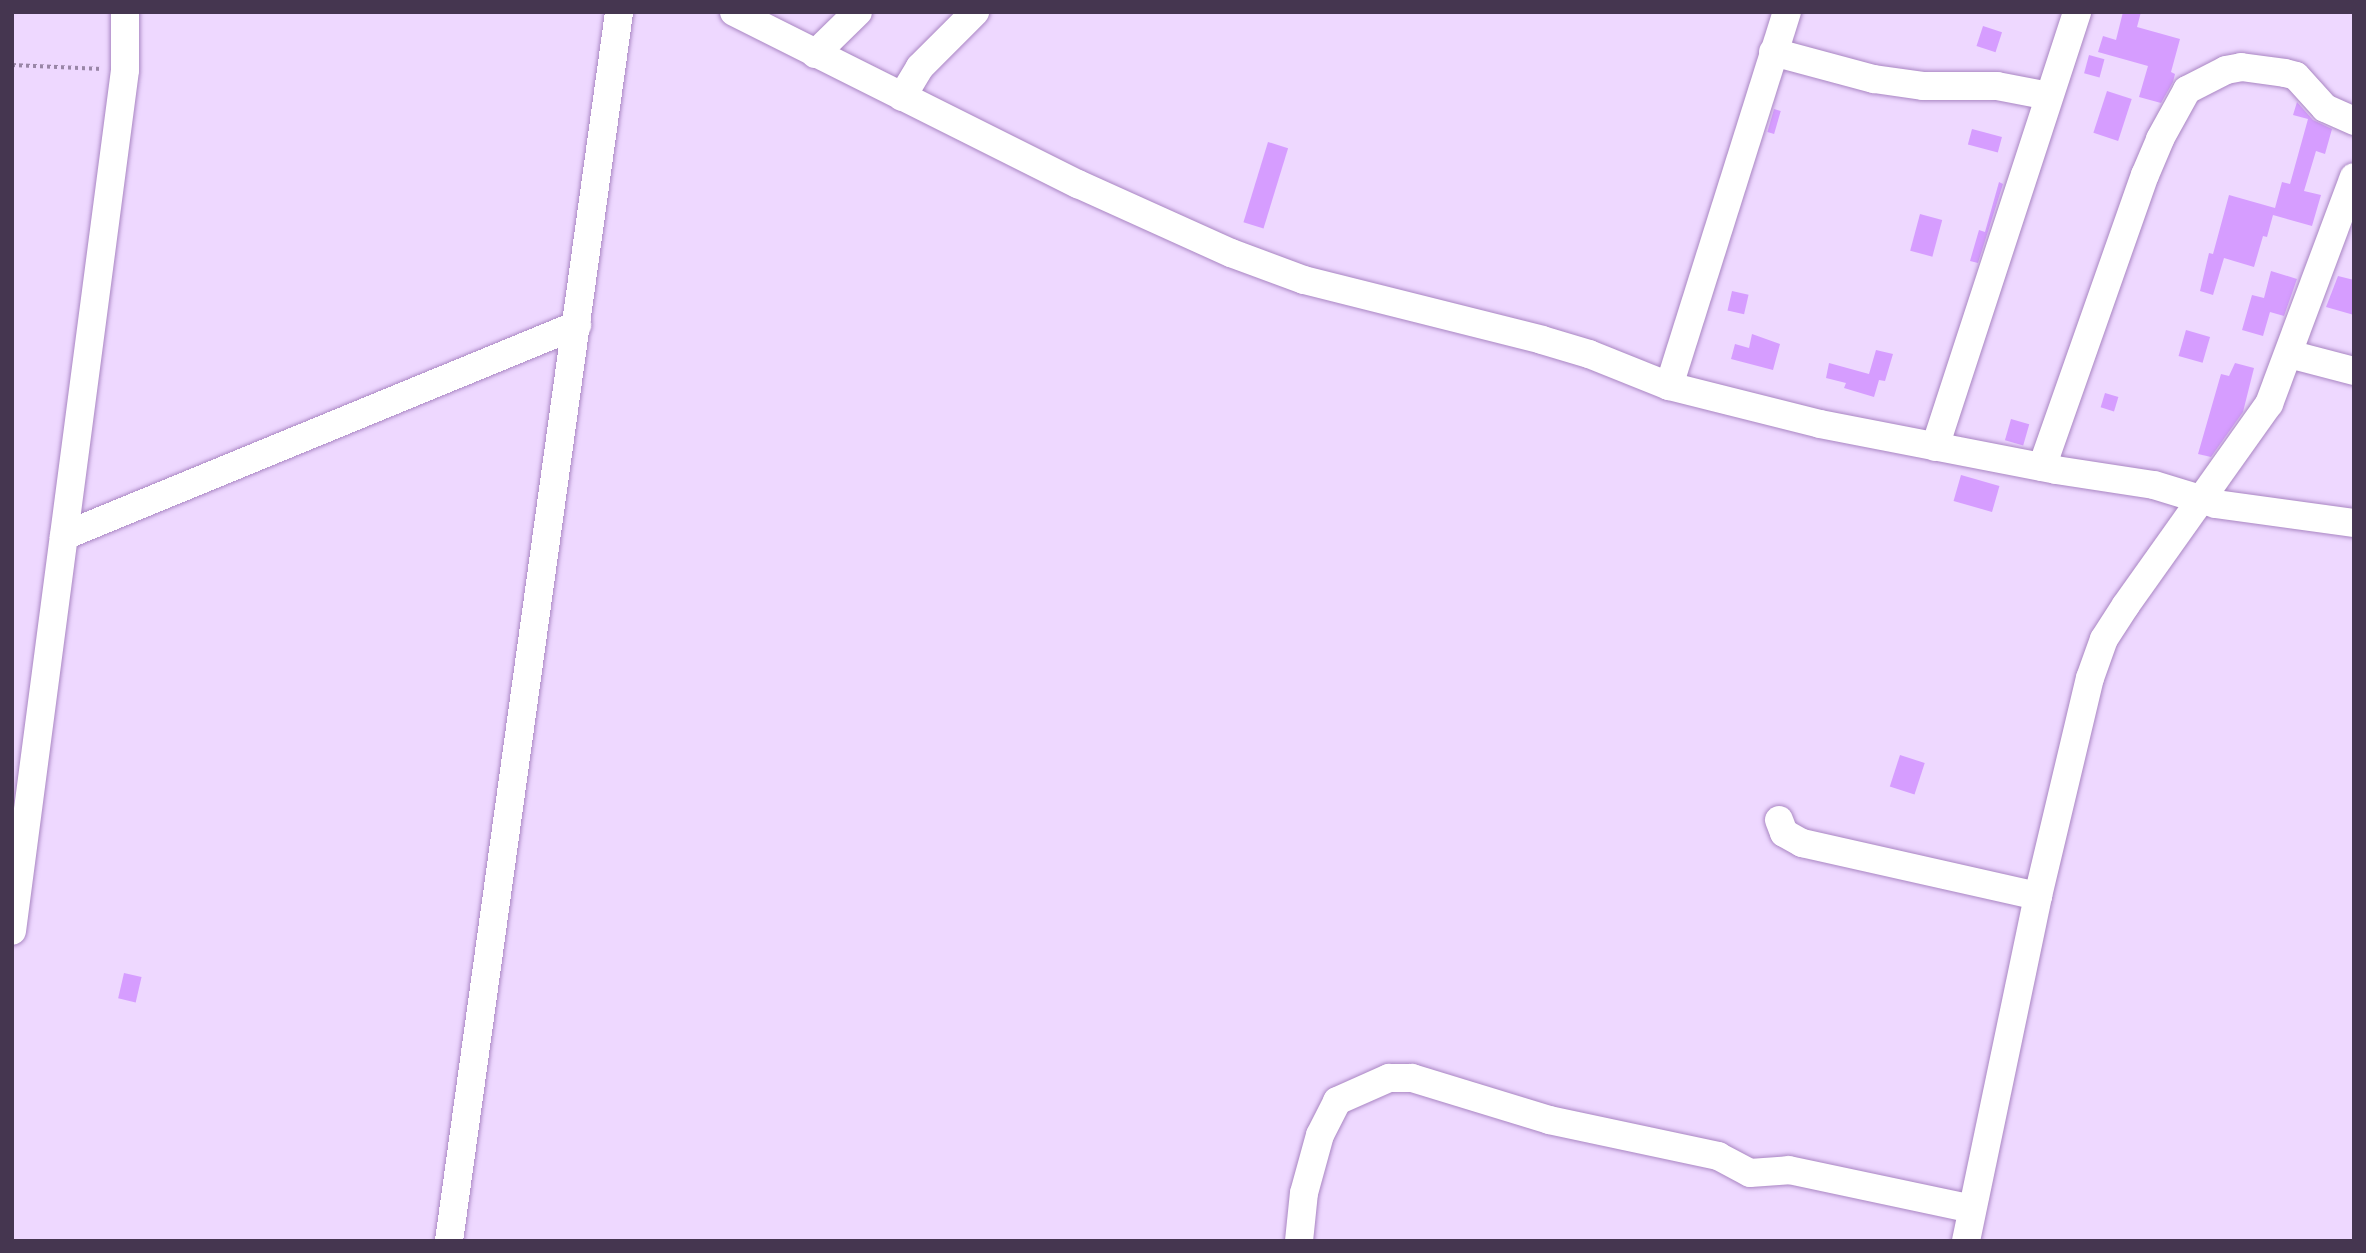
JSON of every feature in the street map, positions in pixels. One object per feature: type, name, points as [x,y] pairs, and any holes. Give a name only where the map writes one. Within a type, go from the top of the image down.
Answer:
[{"type":"street","points":[[13,916],[125,70],[125,12]]},
{"type":"street","points":[[449,1241],[619,12]]},
{"type":"street","points":[[734,12],[1078,184],[1244,257],[1350,293],[1566,347],[1669,386],[1820,424],[2042,467],[2154,485],[2199,500],[2354,523]]},
{"type":"street","points":[[814,54],[858,12]]},
{"type":"street","points":[[902,97],[920,67],[975,12]]},
{"type":"street","points":[[1669,386],[1787,12]]},
{"type":"street","points":[[1935,447],[2077,12]]},
{"type":"street","points":[[1773,52],[1874,79],[1923,86],[1997,86],[2049,96]]},
{"type":"street","points":[[2042,467],[2145,175],[2160,139],[2187,90],[2241,66],[2275,71],[2296,76],[2325,108],[2354,121]]},
{"type":"street","points":[[1966,1241],[2038,896],[2080,713],[2104,639],[2199,500],[2269,404],[2354,177]]},
{"type":"street","points":[[64,536],[370,413],[577,325]]},
{"type":"street","points":[[2289,354],[2354,370]]},
{"type":"street","points":[[1779,820],[1784,833],[1802,843],[2038,896]]},
{"type":"street","points":[[1299,1241],[1304,1194],[1320,1135],[1337,1101],[1389,1078],[1431,1083],[1549,1120],[1718,1156],[1750,1173],[1789,1170],[1972,1209]]},
{"type":"path","points":[[12,65],[125,70]]},
{"type":"building","points":[[2123,12],[2141,12],[2137,27],[2180,39],[2171,72],[2175,74],[2173,82],[2161,103],[2139,97],[2148,66],[2098,52],[2103,36],[2116,40]]},
{"type":"building","points":[[1983,26],[2002,32],[1996,52],[1977,46]]},
{"type":"building","points":[[2089,55],[2104,59],[2100,77],[2084,73]]},
{"type":"building","points":[[2107,91],[2132,99],[2118,141],[2093,133]]},
{"type":"building","points":[[2297,102],[2313,120],[2332,129],[2325,154],[2316,151],[2304,191],[2321,195],[2312,226],[2273,215],[2267,237],[2263,236],[2254,267],[2224,258],[2213,295],[2200,291],[2209,253],[2213,254],[2229,195],[2275,208],[2282,182],[2290,184],[2308,119],[2293,115]]},
{"type":"building","points":[[1774,109],[1781,111],[1774,134],[1767,132]]},
{"type":"building","points":[[1972,129],[2002,137],[1998,152],[1968,144]]},
{"type":"building","points":[[1268,142],[1288,148],[1264,228],[1243,222]]},
{"type":"building","points":[[1999,182],[2003,184],[1978,263],[1970,261],[1979,230],[1985,232]]},
{"type":"building","points":[[1920,214],[1942,220],[1932,257],[1910,251]]},
{"type":"building","points":[[2271,271],[2297,279],[2284,316],[2270,312],[2263,336],[2242,330],[2252,295],[2264,298]]},
{"type":"building","points":[[2338,276],[2354,280],[2354,315],[2326,307]]},
{"type":"building","points":[[1732,291],[1749,295],[1744,314],[1728,310]]},
{"type":"building","points":[[2186,330],[2210,337],[2203,363],[2179,356]]},
{"type":"building","points":[[1752,334],[1780,344],[1773,370],[1731,359],[1735,344],[1749,348]]},
{"type":"building","points":[[1876,350],[1893,354],[1885,381],[1879,380],[1874,397],[1844,388],[1846,383],[1826,378],[1829,363],[1869,374]]},
{"type":"building","points":[[2235,363],[2254,368],[2243,412],[2211,457],[2198,454],[2221,374],[2229,376]]},
{"type":"building","points":[[2105,393],[2118,397],[2114,411],[2101,407]]},
{"type":"building","points":[[2011,419],[2029,424],[2023,445],[2005,440]]},
{"type":"building","points":[[1961,475],[1999,486],[1992,512],[1954,501]]},
{"type":"building","points":[[1900,755],[1925,763],[1915,794],[1890,786]]},
{"type":"building","points":[[124,973],[142,977],[136,1002],[118,998]]}]
